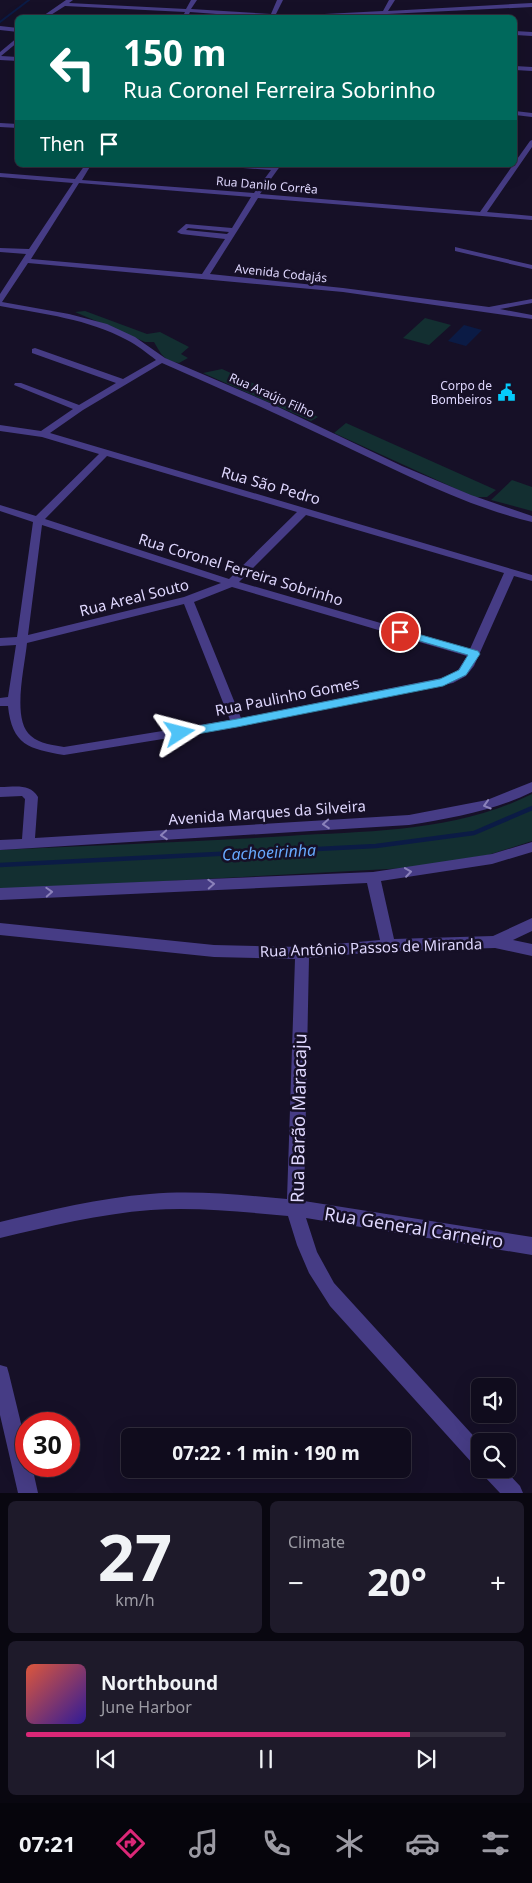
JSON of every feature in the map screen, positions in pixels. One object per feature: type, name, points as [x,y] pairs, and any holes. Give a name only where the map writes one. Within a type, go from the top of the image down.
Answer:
[{"type":"street","points":[[186,15],[194,0]]},
{"type":"street","points":[[274,15],[280,0]]},
{"type":"street","points":[[384,15],[392,0]]},
{"type":"street","points":[[47,15],[67,2],[239,15]]},
{"type":"street","points":[[384,15],[447,7],[532,5]]},
{"type":"street","points":[[446,15],[447,7]]},
{"type":"street","points":[[0,28],[15,30]]},
{"type":"street","points":[[517,33],[532,34]]},
{"type":"street","points":[[0,57],[15,42]]},
{"type":"street","points":[[0,57],[15,59]]},
{"type":"street","points":[[517,68],[532,69]]},
{"type":"street","points":[[517,113],[532,115]]},
{"type":"street","points":[[0,125],[15,126]]},
{"type":"street","points":[[518,156],[532,142]]},
{"type":"street","points":[[518,156],[532,157]]},
{"type":"street","points":[[0,300],[87,167]]},
{"type":"street","points":[[204,276],[276,167]]},
{"type":"street","points":[[482,214],[511,167]]},
{"type":"street","name":"Rua Danilo Corrêa","points":[[0,175],[532,218]]},
{"type":"street","points":[[186,226],[233,233],[181,232],[186,226]]},
{"type":"street","points":[[458,249],[532,267]]},
{"type":"street","points":[[0,250],[33,252]]},
{"type":"street","name":"Avenida Codajás","points":[[27,261],[306,286],[488,309],[532,318]]},
{"type":"street","points":[[488,309],[532,301]]},
{"type":"street","name":"Rua Araújo Filho","points":[[0,304],[69,316],[104,326],[132,339],[162,360],[269,406],[399,468],[467,497],[532,519]]},
{"type":"street","points":[[35,351],[122,382]]},
{"type":"street","points":[[43,434],[80,408],[162,360]]},
{"type":"street","points":[[18,385],[80,408]]},
{"type":"street","name":"Rua São Pedro","points":[[0,428],[43,434],[532,578]]},
{"type":"street","points":[[38,520],[105,453]]},
{"type":"street","name":"Rua Coronel Ferreira Sobrinho","points":[[0,508],[231,583],[474,654]]},
{"type":"street","name":"Rua Areal Souto","points":[[0,642],[21,641],[188,600],[231,583],[305,510]]},
{"type":"street","name":"Rua Paulinho Gomes","points":[[38,520],[14,701],[15,724],[24,739],[41,748],[64,751],[237,723],[443,682],[462,673],[474,654],[510,572]]},
{"type":"street","points":[[188,600],[237,723]]},
{"type":"street","points":[[0,702],[14,701]]},
{"type":"street","name":"Avenida Marques da Silveira","points":[[0,846],[409,820],[466,811],[513,797],[532,787]]},
{"type":"street","points":[[0,792],[25,791],[32,797],[28,843]]},
{"type":"street","points":[[0,894],[374,876],[492,859],[532,847]]},
{"type":"street","points":[[374,876],[388,945]]},
{"type":"street","points":[[496,942],[532,924]]},
{"type":"street","name":"Rua Antônio Passos de Miranda","points":[[0,929],[214,951],[302,953],[388,945],[496,942],[532,950]]},
{"type":"street","name":"Rua Barão Maracaju","points":[[302,953],[294,1208],[304,1244],[330,1293],[471,1447]]},
{"type":"street","name":"Rua General Carneiro","points":[[0,1230],[79,1211],[151,1202],[216,1201],[294,1208],[532,1246]]},
{"type":"street","points":[[0,1374],[28,1493]]},
{"type":"street","points":[[499,1478],[513,1493]]},
{"type":"green space","points":[[85,311],[147,334],[160,332],[189,347],[181,354],[188,358],[179,363],[170,361],[166,359],[154,342],[145,342],[75,312]]},
{"type":"green space","points":[[425,318],[451,325],[429,345],[403,338]]},
{"type":"green space","points":[[222,369],[268,390],[318,417],[311,421],[203,373]]},
{"type":"green space","points":[[346,423],[496,490],[487,497],[474,497],[334,433]]},
{"type":"green space","points":[[512,480],[532,487],[532,511],[491,500]]},
{"type":"green space","points":[[532,794],[532,841],[488,855],[407,868],[0,890],[0,850],[381,831],[443,823],[473,816],[503,807]]},
{"type":"water","points":[[464,325],[482,330],[466,346],[448,341]]},
{"type":"waterway","points":[[0,22],[29,0]]},
{"type":"waterway","name":"Cachoeirinha","points":[[0,865],[376,846],[474,833],[532,808]]},
{"type":"place","name":"Corpo de Bombeiros","points":[[506,392]]},
{"type":"route","points":[[180,733],[443,682],[455,678],[462,673],[474,654],[400,632]]}]
